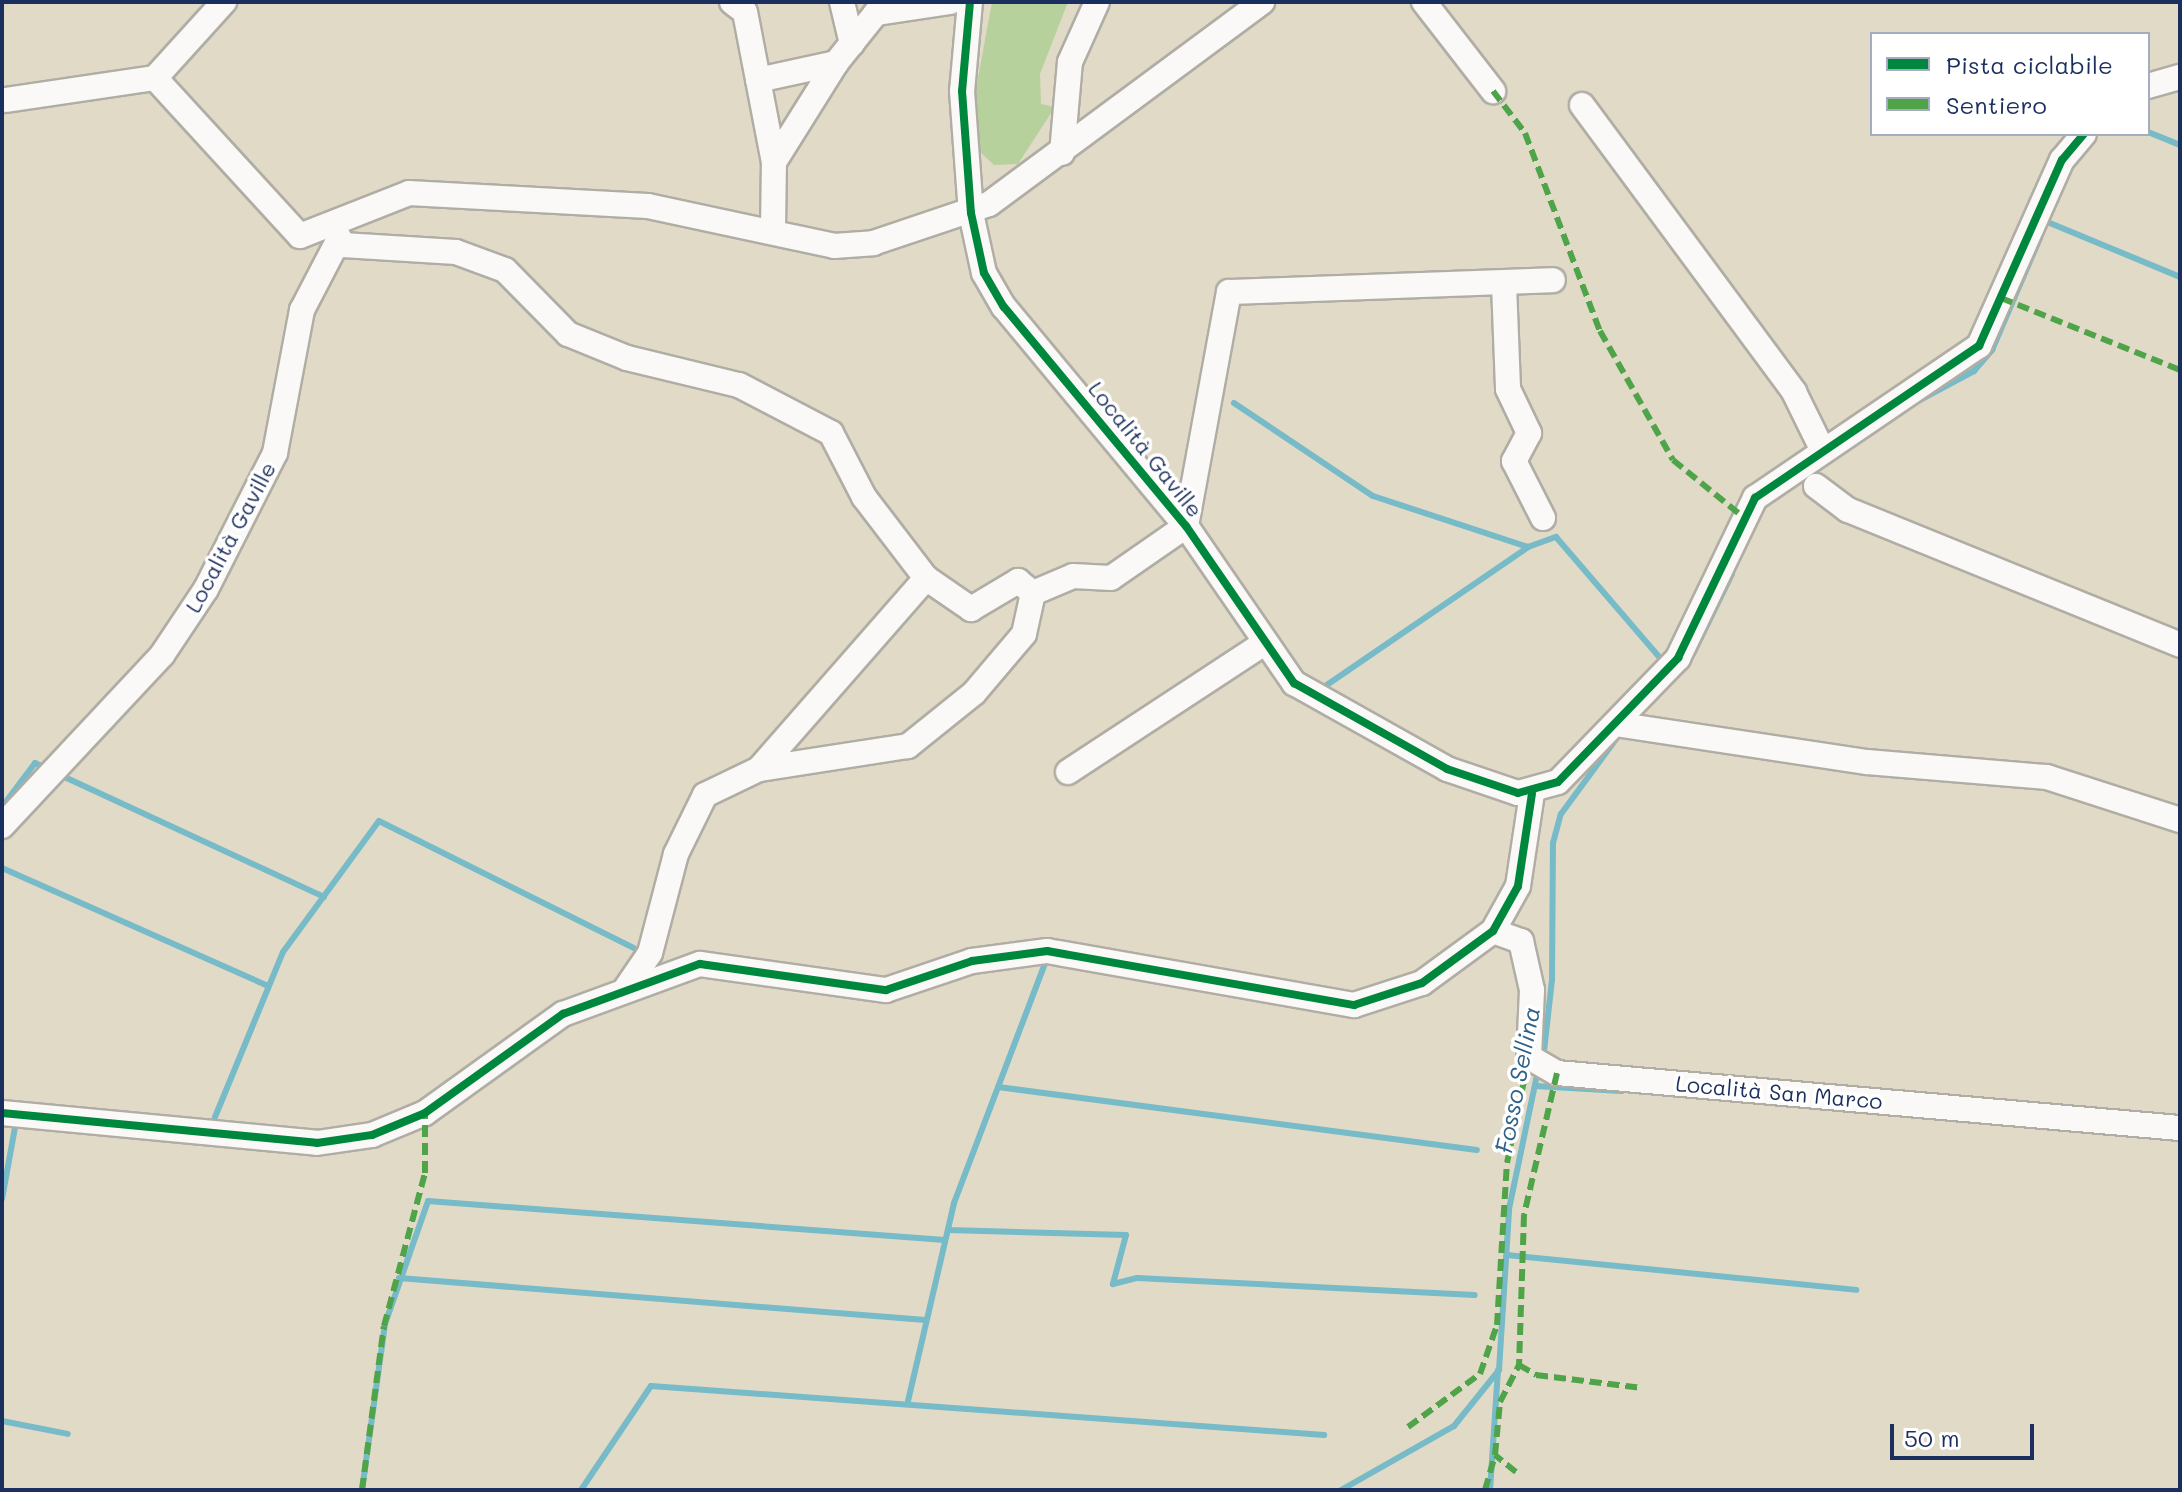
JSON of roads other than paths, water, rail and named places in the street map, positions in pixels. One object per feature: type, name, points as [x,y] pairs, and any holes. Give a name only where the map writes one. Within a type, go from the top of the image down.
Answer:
[{"type":"street","points":[[6,100],[155,78],[224,2]]},
{"type":"street","points":[[732,2],[745,12],[774,162],[773,230]]},
{"type":"street","points":[[842,2],[852,44]]},
{"type":"street","points":[[774,162],[836,63],[876,13],[950,2]]},
{"type":"street","name":"Località Gaville","points":[[970,2],[962,91],[971,213],[984,273],[1004,307],[1186,526],[1263,644],[1294,683],[1339,714],[1447,769],[1532,793]]},
{"type":"street","points":[[1062,153],[1070,62],[1097,2]]},
{"type":"street","points":[[155,78],[289,230],[300,236],[336,232],[371,203],[409,193],[648,206],[773,230],[834,246],[873,243],[971,213],[1062,153],[1262,2]]},
{"type":"street","points":[[1424,2],[1493,91]]},
{"type":"street","points":[[758,80],[836,63]]},
{"type":"street","points":[[2150,85],[2180,77]]},
{"type":"street","points":[[1582,105],[1794,392],[1823,451]]},
{"type":"street","points":[[2,1113],[317,1143],[372,1135],[425,1113],[563,1014],[626,988],[700,964],[886,990],[972,961],[1047,951],[1354,1005],[1422,983],[1493,931],[1518,886],[1532,793],[1558,782],[1687,644],[1749,507],[1823,451],[1979,346],[2062,160],[2082,136]]},
{"type":"street","name":"Località Gaville","points":[[2,826],[162,655],[206,589],[275,453],[302,310],[336,232],[456,252],[505,270],[568,334],[627,358],[739,385],[831,433],[864,497],[926,578],[971,609],[1018,581],[1033,593],[1073,576],[1111,578],[1186,526],[1229,292],[1553,280]]},
{"type":"street","points":[[1504,284],[1508,389],[1529,433],[1514,461],[1543,518]]},
{"type":"street","points":[[1816,486],[1848,510],[2180,645]]},
{"type":"street","points":[[759,769],[926,578]]},
{"type":"street","points":[[626,988],[650,953],[676,854],[705,795],[759,769],[908,746],[974,693],[1024,634],[1033,593]]},
{"type":"street","points":[[1068,772],[1263,644]]},
{"type":"street","points":[[1615,724],[1867,762],[2047,777],[2180,820]]},
{"type":"street","name":"Località San Marco","points":[[1493,931],[1521,941],[1532,978],[1529,1057],[1557,1073],[2180,1128]]},
{"type":"waterway","points":[[2150,133],[2180,145]]},
{"type":"waterway","points":[[2045,221],[2180,277]]},
{"type":"waterway","name":"Fosso Sellina","points":[[1918,401],[1974,371],[1992,350],[2040,238]]},
{"type":"waterway","points":[[1234,403],[1373,496],[1528,547]]},
{"type":"waterway","points":[[1318,691],[1528,547],[1556,537],[1666,665]]},
{"type":"waterway","name":"Fosso Sellina","points":[[1693,654],[1732,574]]},
{"type":"waterway","name":"Fosso Sellina","points":[[1543,1060],[1552,980],[1553,843],[1561,814],[1616,739]]},
{"type":"waterway","points":[[2,807],[35,763],[48,769]]},
{"type":"waterway","points":[[58,774],[324,897]]},
{"type":"waterway","points":[[215,1117],[283,952],[379,821],[634,948]]},
{"type":"waterway","points":[[2,868],[268,986]]},
{"type":"waterway","points":[[908,1401],[954,1203],[1045,964]]},
{"type":"waterway","name":"Fosso Sellina","points":[[1341,1490],[1454,1426],[1499,1370],[1509,1209],[1538,1070]]},
{"type":"waterway","points":[[1535,1086],[1622,1091]]},
{"type":"waterway","points":[[998,1087],[1477,1150]]},
{"type":"waterway","points":[[2,1199],[16,1122]]},
{"type":"waterway","points":[[362,1490],[385,1324],[428,1201],[945,1240]]},
{"type":"waterway","points":[[948,1230],[1126,1235],[1113,1284],[1137,1278],[1475,1295]]},
{"type":"waterway","points":[[1507,1255],[1856,1290]]},
{"type":"waterway","points":[[399,1278],[925,1320]]},
{"type":"waterway","points":[[1490,1490],[1498,1370]]},
{"type":"waterway","points":[[581,1490],[651,1386],[1324,1435]]},
{"type":"waterway","points":[[2,1421],[68,1434]]}]
